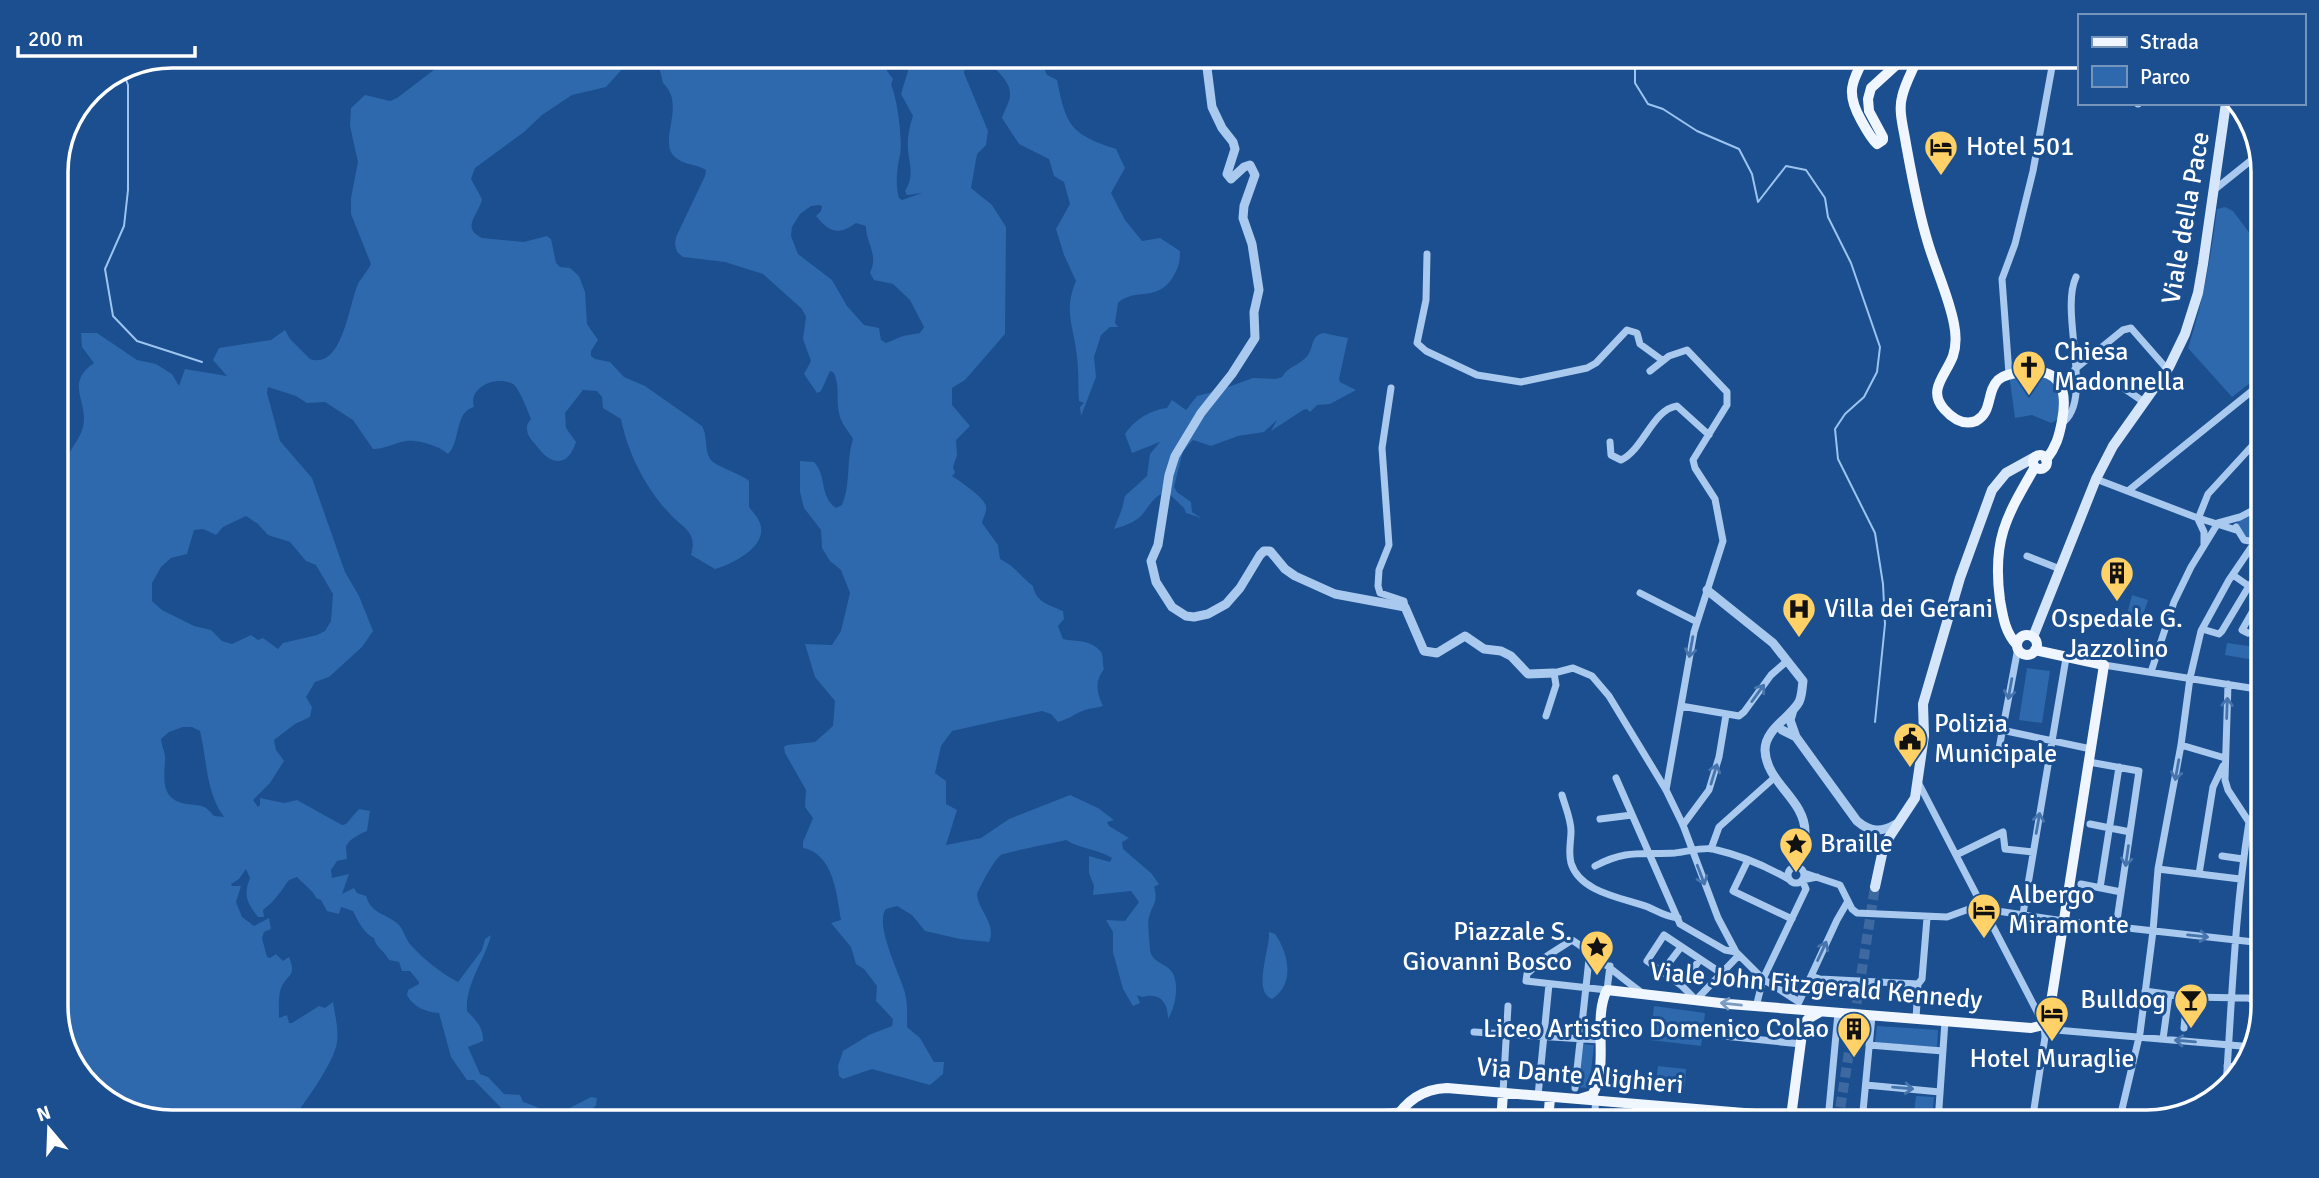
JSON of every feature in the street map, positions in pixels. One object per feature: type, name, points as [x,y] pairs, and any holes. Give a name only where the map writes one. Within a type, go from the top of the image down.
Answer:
[{"type":"main road","points":[[1860,68],[1851,86],[1851,99],[1877,144],[1883,137],[1868,108],[1867,99],[1871,88],[1893,68]]},
{"type":"main road","points":[[1913,68],[1902,96],[1902,114],[1913,182],[1927,241],[1955,325],[1954,355],[1938,382],[1936,393],[1941,406],[1962,423],[1972,422],[1982,417],[1988,408],[1999,379],[2009,374],[2030,371],[2054,376],[2061,385],[2065,399],[2060,436],[2035,464],[2013,503],[1997,553],[2003,620],[2011,638],[2027,654],[2035,650],[2104,665],[2049,1015],[2044,1025]]},
{"type":"main road","name":"Viale della Pace","points":[[2033,637],[2096,479],[2113,446],[2167,369],[2185,334],[2198,293],[2225,105]]},
{"type":"main road","points":[[1875,887],[1884,845],[1915,798],[1924,736],[1923,704],[1960,578],[1992,490],[2006,473],[2035,464]]},
{"type":"main road","points":[[2018,646],[2021,637],[2027,635],[2033,637],[2037,644],[2035,650]]},
{"type":"main road","points":[[1577,1094],[1592,1095],[1597,1083],[1606,990]]},
{"type":"main road","name":"Viale John Fitzgerald Kennedy","points":[[1606,990],[1642,992],[1800,1014],[1823,1012],[2031,1028],[2044,1025]]},
{"type":"main road","points":[[1792,1110],[1801,1044],[1800,1014],[1811,1016],[1823,1012]]},
{"type":"main road","name":"Via Dante Alighieri","points":[[1401,1110],[1408,1101],[1437,1089],[1550,1097],[1577,1094],[1596,1101],[1692,1110]]},
{"type":"main road","points":[[1501,1110],[1503,1093]]},
{"type":"main road","points":[[1549,1110],[1550,1097]]},
{"type":"street","points":[[1207,68],[1212,107],[1235,149],[1227,174],[1231,178],[1250,165],[1255,175],[1244,206],[1243,218],[1252,244],[1259,290],[1254,312],[1255,338],[1232,374],[1201,413],[1175,456],[1169,475],[1157,545],[1151,561],[1156,582],[1178,612],[1194,617],[1208,614],[1226,604],[1240,588],[1260,555],[1264,551],[1270,551],[1285,569],[1295,576],[1335,594],[1405,607]]},
{"type":"street","points":[[2009,374],[2002,279],[2015,244],[2033,171],[2052,68]]},
{"type":"street","points":[[2213,191],[2250,161]]},
{"type":"street","points":[[1427,254],[1426,300],[1417,343],[1426,351],[1458,367],[1477,375],[1508,382],[1532,381],[1574,372],[1596,363],[1627,330],[1637,333],[1640,344],[1662,360]]},
{"type":"street","points":[[2062,423],[2073,410],[2075,369],[2070,300],[2076,277]]},
{"type":"street","points":[[2075,369],[2123,330],[2131,328],[2167,369]]},
{"type":"street","points":[[1650,371],[1662,360],[1678,351],[1687,350],[1727,392],[1727,405],[1693,460],[1695,468],[1715,499],[1723,541],[1697,622],[1666,790]]},
{"type":"street","points":[[2112,380],[2144,402]]},
{"type":"street","points":[[1391,388],[1382,448],[1389,545],[1379,570],[1378,586],[1380,593],[1404,601],[1424,651],[1437,653],[1465,636],[1483,649],[1502,651],[1511,656],[1528,674],[1554,673],[1573,668],[1592,676],[1609,696],[1666,790],[1683,825],[1718,918],[1737,953],[1800,1014],[1811,976],[1848,901]]},
{"type":"street","points":[[2128,491],[2251,392]]},
{"type":"street","points":[[1609,442],[1611,455],[1621,460],[1628,457],[1645,432],[1670,407],[1677,406],[1709,435]]},
{"type":"street","points":[[2203,546],[2204,532],[2198,519],[2208,494],[2251,447]]},
{"type":"street","points":[[2096,479],[2198,519],[2236,530],[2244,540],[2251,539]]},
{"type":"street","points":[[2151,672],[2174,602],[2203,546],[2218,523],[2250,513]]},
{"type":"street","points":[[2236,530],[2240,517]]},
{"type":"street","points":[[2122,1110],[2138,1037],[2153,931],[2158,869],[2181,746],[2190,678],[2202,629],[2232,575],[2251,549]]},
{"type":"street","points":[[2027,556],[2060,569]]},
{"type":"street","points":[[2232,575],[2249,586]]},
{"type":"street","points":[[2202,629],[2219,634],[2251,584]]},
{"type":"street","points":[[1707,590],[1773,643],[1803,681],[1800,699],[1786,725],[1770,735],[1765,746],[1766,760],[1774,778],[1800,813],[1805,831],[1801,853],[1806,889],[1763,979],[1756,1007]]},
{"type":"street","points":[[1640,593],[1697,622]]},
{"type":"street","points":[[2248,633],[2242,630],[2251,615]]},
{"type":"street","points":[[1998,754],[2018,646]]},
{"type":"street","points":[[2023,914],[2066,658]]},
{"type":"street","points":[[1681,706],[1739,716],[1771,674],[1787,661]]},
{"type":"street","points":[[2104,665],[2251,688]]},
{"type":"street","points":[[1546,716],[1556,685],[1554,673]]},
{"type":"street","points":[[2227,1072],[2234,940],[2249,822],[2228,790],[2225,760],[2228,684]]},
{"type":"street","points":[[1683,825],[1709,790],[1719,757],[1726,715]]},
{"type":"street","points":[[1973,724],[2091,749]]},
{"type":"street","points":[[1786,725],[1857,821],[1866,829],[1877,831],[1889,829],[1896,824]]},
{"type":"street","points":[[2181,746],[2225,760]]},
{"type":"street","points":[[2199,874],[2213,787],[2225,760]]},
{"type":"street","points":[[2089,762],[2139,771],[2116,926]]},
{"type":"street","points":[[2100,888],[2119,767]]},
{"type":"street","points":[[1616,778],[1680,924],[1725,950],[1737,953]]},
{"type":"street","points":[[1711,849],[1719,827],[1774,778]]},
{"type":"street","points":[[1918,782],[2044,1025],[2045,1037],[2034,1110]]},
{"type":"street","points":[[1562,794],[1571,830],[1569,853],[1572,866],[1579,877],[1602,892],[1650,908],[1667,917],[1678,918]]},
{"type":"street","points":[[1600,819],[1632,815]]},
{"type":"street","points":[[2090,824],[2130,832]]},
{"type":"street","points":[[1877,831],[1884,845]]},
{"type":"street","points":[[1956,855],[2003,832],[2005,849],[2033,852]]},
{"type":"street","points":[[1595,866],[1611,857],[1630,853],[1675,853],[1711,849],[1773,870],[1796,883],[1803,875]]},
{"type":"street","points":[[1790,880],[1791,870],[1801,853]]},
{"type":"street","points":[[2222,856],[2243,859]]},
{"type":"street","points":[[1747,862],[1733,891],[1792,919]]},
{"type":"street","points":[[1773,870],[1798,868],[1803,875],[1840,885],[1852,909],[1857,913],[1947,918],[1969,909],[1984,909],[2064,921],[2251,942]]},
{"type":"street","points":[[2158,869],[2240,879]]},
{"type":"street","points":[[2081,884],[2122,892]]},
{"type":"street","points":[[1916,1019],[1927,918]]},
{"type":"street","points":[[1721,973],[1664,935],[1647,961],[1682,986],[1696,1000],[1721,973],[1737,953]]},
{"type":"street","points":[[1610,966],[1606,990],[1526,981],[1527,974],[1547,956],[1572,940],[1590,950],[1610,966],[1642,992]]},
{"type":"street","points":[[1662,972],[1681,947]]},
{"type":"street","points":[[1577,1094],[1584,988],[1590,950]]},
{"type":"street","points":[[1682,986],[1700,959]]},
{"type":"street","points":[[1811,976],[1820,979],[1918,984]]},
{"type":"street","points":[[1538,1096],[1549,984]]},
{"type":"street","points":[[2145,991],[2187,997],[2251,999]]},
{"type":"street","points":[[2163,1039],[2169,995]]},
{"type":"street","points":[[2184,1028],[2187,997]]},
{"type":"street","points":[[1503,1093],[1508,1006]]},
{"type":"street","points":[[1582,1012],[1602,1013]]},
{"type":"street","points":[[1829,1110],[1838,1013]]},
{"type":"street","points":[[1863,1110],[1872,1016]]},
{"type":"street","points":[[1939,1110],[1945,1021]]},
{"type":"street","points":[[2044,1025],[2056,1030],[2242,1046]]},
{"type":"street","points":[[1474,1032],[1600,1040]]},
{"type":"street","points":[[1724,1036],[1801,1044]]},
{"type":"street","points":[[1870,1045],[1943,1051]]},
{"type":"street","points":[[1595,1110],[1597,1083]]},
{"type":"street","points":[[1597,1083],[1602,1096],[1611,1102]]},
{"type":"street","points":[[1866,1085],[1940,1092]]},
{"type":"street","points":[[1635,1110],[1636,1104]]},
{"type":"green space","points":[[436,68],[623,68],[606,87],[572,95],[542,115],[524,132],[475,168],[471,179],[482,199],[473,220],[472,230],[482,238],[524,242],[547,236],[551,239],[556,263],[560,267],[570,268],[579,276],[585,292],[587,324],[598,340],[591,356],[610,362],[624,377],[645,386],[702,426],[710,459],[749,481],[749,507],[759,521],[760,538],[740,558],[715,569],[691,555],[693,544],[690,534],[662,505],[646,482],[628,445],[621,419],[603,408],[602,397],[597,391],[583,390],[565,413],[566,428],[576,442],[565,459],[555,461],[544,455],[530,437],[527,428],[531,419],[526,405],[515,386],[506,382],[492,382],[479,389],[473,400],[474,407],[463,415],[460,421],[455,442],[448,454],[434,446],[411,441],[373,449],[353,420],[325,402],[307,403],[296,396],[268,387],[267,393],[280,441],[312,478],[345,572],[359,596],[373,631],[362,647],[329,677],[315,682],[306,697],[312,707],[310,717],[295,724],[274,740],[276,750],[284,761],[270,783],[253,800],[258,807],[260,798],[284,803],[297,800],[342,825],[359,809],[370,811],[367,831],[348,843],[347,859],[337,861],[331,870],[332,878],[349,874],[342,894],[354,888],[357,893],[366,896],[372,907],[398,924],[408,942],[421,955],[458,982],[482,950],[485,939],[491,935],[467,1001],[467,1011],[478,1024],[483,1041],[468,1047],[480,1074],[488,1077],[504,1094],[520,1095],[523,1102],[543,1110],[503,1110],[474,1080],[467,1080],[451,1057],[439,1013],[420,1008],[407,995],[408,990],[419,982],[410,971],[402,971],[399,962],[389,960],[374,938],[367,934],[353,911],[341,907],[339,914],[327,911],[321,900],[297,877],[289,880],[263,910],[264,917],[258,917],[247,899],[250,878],[246,869],[239,879],[231,884],[241,886],[236,902],[242,917],[254,926],[269,918],[271,929],[264,932],[262,938],[267,957],[276,954],[283,961],[289,957],[291,963],[292,972],[280,992],[279,1018],[287,1015],[289,1023],[292,1023],[319,1006],[325,1008],[333,1002],[337,1042],[333,1056],[299,1110],[172,1110],[145,1106],[126,1099],[94,1074],[79,1052],[68,1012],[68,456],[83,427],[80,378],[94,363],[82,347],[81,333],[97,333],[137,360],[156,364],[172,374],[179,386],[185,369],[227,376],[213,360],[219,348],[271,340],[285,330],[310,359],[321,360],[331,354],[344,331],[359,282],[371,264],[351,214],[351,198],[358,162],[350,126],[351,108],[365,95],[390,101]],"holes":[[[246,516],[268,535],[290,542],[306,561],[316,565],[333,594],[331,621],[325,631],[283,643],[278,649],[263,638],[258,640],[251,635],[232,644],[222,641],[211,630],[194,626],[162,610],[152,601],[152,583],[161,567],[171,558],[187,554],[194,530],[203,529],[216,535],[223,527]],[[192,727],[200,731],[210,787],[224,817],[214,816],[202,806],[178,802],[166,788],[165,756],[161,739],[169,732]]]},
{"type":"green space","points":[[659,68],[886,68],[893,79],[891,85],[899,119],[901,149],[897,182],[899,198],[902,200],[922,193],[907,195],[905,191],[910,176],[908,142],[913,116],[901,94],[907,68],[965,68],[964,73],[988,131],[986,145],[977,154],[971,188],[992,205],[1006,227],[1005,334],[965,380],[952,388],[952,405],[970,426],[956,440],[957,455],[953,467],[955,473],[952,476],[984,502],[986,510],[982,523],[998,545],[1000,559],[1033,586],[1040,599],[1063,611],[1064,619],[1058,626],[1063,639],[1088,643],[1097,648],[1102,654],[1104,669],[1098,686],[1103,706],[1085,710],[1058,722],[1051,714],[1042,711],[952,731],[941,746],[935,773],[946,781],[946,804],[957,810],[946,845],[981,838],[1009,819],[1070,795],[1098,808],[1114,820],[1107,822],[1109,826],[1129,838],[1122,842],[1123,849],[1151,873],[1159,884],[1154,887],[1155,899],[1148,924],[1151,954],[1172,972],[1176,983],[1176,996],[1168,1019],[1166,1007],[1158,997],[1137,995],[1140,1003],[1133,1006],[1123,989],[1113,952],[1113,932],[1106,920],[1125,921],[1139,902],[1131,891],[1093,895],[1089,856],[1110,862],[1112,858],[1066,840],[1004,854],[994,862],[977,894],[991,929],[989,942],[925,931],[912,915],[897,906],[886,909],[883,916],[885,938],[905,993],[907,1027],[920,1038],[934,1062],[944,1062],[943,1074],[930,1085],[872,1069],[843,1079],[839,1076],[838,1066],[843,1051],[869,1035],[892,1026],[893,1019],[876,1001],[877,986],[864,969],[856,964],[851,947],[831,923],[841,920],[835,888],[828,867],[821,858],[803,848],[813,818],[805,807],[806,790],[784,747],[815,742],[833,726],[835,701],[815,677],[805,644],[832,645],[841,631],[850,593],[841,570],[830,561],[822,548],[821,530],[804,508],[800,492],[800,461],[814,462],[818,467],[827,498],[836,508],[842,505],[845,497],[853,439],[840,417],[834,373],[830,371],[821,391],[817,393],[804,374],[811,361],[803,339],[806,317],[802,309],[763,274],[725,262],[683,257],[677,252],[676,237],[706,170],[678,160],[670,150],[672,102],[670,92],[663,83]],"holes":[[[811,206],[822,206],[816,216],[830,229],[844,230],[856,223],[866,226],[873,255],[870,273],[874,280],[893,284],[910,300],[924,327],[920,333],[886,343],[881,340],[879,328],[864,325],[847,306],[832,280],[798,254],[791,236],[792,227],[800,214]]]},
{"type":"green space","points":[[994,68],[1044,68],[1047,75],[1057,80],[1067,118],[1073,126],[1089,138],[1116,149],[1125,168],[1111,193],[1125,220],[1142,241],[1160,238],[1180,251],[1178,267],[1167,285],[1160,290],[1125,298],[1118,303],[1115,323],[1118,327],[1110,327],[1101,335],[1094,357],[1096,377],[1081,416],[1080,407],[1084,403],[1079,401],[1078,363],[1070,319],[1070,302],[1076,281],[1056,229],[1070,204],[1064,182],[1054,176],[1049,159],[1019,144],[1002,118],[1010,95],[1006,81]]},
{"type":"green space","points":[[2225,207],[2233,211],[2251,235],[2251,382],[2232,397],[2188,348],[2206,279],[2217,209]]},
{"type":"green space","points":[[1323,333],[1348,338],[1339,379],[1356,390],[1330,404],[1317,405],[1310,412],[1303,410],[1271,431],[1277,420],[1264,432],[1238,436],[1211,446],[1193,440],[1183,451],[1174,487],[1191,502],[1192,512],[1201,518],[1186,513],[1162,487],[1161,494],[1141,516],[1114,529],[1125,496],[1147,476],[1150,454],[1160,442],[1132,453],[1125,434],[1133,424],[1149,413],[1167,408],[1172,400],[1186,410],[1197,396],[1253,378],[1282,377],[1305,358],[1315,339]]},
{"type":"green space","points":[[2030,371],[2061,385],[2063,417],[2051,423],[2032,415],[2015,418],[2009,374]]},
{"type":"green space","points":[[2251,514],[2251,542],[2248,542],[2236,526],[2240,517]]},
{"type":"green space","points":[[2132,595],[2148,600],[2142,618],[2132,623],[2125,622]]},
{"type":"green space","points":[[2227,643],[2251,646],[2251,659],[2225,655]]},
{"type":"green space","points":[[2027,668],[2050,671],[2042,723],[2019,720]]},
{"type":"green space","points":[[1269,932],[1275,934],[1280,941],[1287,968],[1284,985],[1280,993],[1272,999],[1266,995],[1263,988]]},
{"type":"green space","points":[[1654,1006],[1705,1013],[1701,1046],[1650,1040]]},
{"type":"green space","points":[[1877,1026],[1938,1030],[1937,1047],[1875,1042]]},
{"type":"green space","points":[[1581,1044],[1594,1045],[1589,1088],[1577,1087]]},
{"type":"green space","points":[[1658,1066],[1686,1069],[1685,1086],[1656,1083]]},
{"type":"green space","points":[[1916,1096],[1934,1097],[1933,1110],[1914,1110]]},
{"type":"green space","points":[[591,1097],[597,1098],[592,1110],[566,1110]]},
{"type":"waterway","points":[[1635,68],[1635,83],[1648,104],[1663,109],[1697,131],[1739,149],[1752,174],[1758,202],[1786,166],[1806,170],[1825,198],[1828,217],[1851,263],[1880,347],[1877,372],[1864,397],[1845,414],[1835,429],[1838,459],[1875,533],[1883,584],[1885,624],[1875,722]]},
{"type":"waterway","points":[[126,80],[128,190],[124,226],[105,269],[113,316],[137,341],[202,362]]},
{"type":"tunnel","points":[[1840,1110],[1875,887]]},
{"type":"place","name":"Hotel 501","points":[[1941,177]]},
{"type":"place","name":"Chiesa Madonnella","points":[[2029,397]]},
{"type":"place","name":"Ospedale G. Jazzolino","points":[[2117,603]]},
{"type":"place","name":"Villa dei Gerani","points":[[1799,639]]},
{"type":"place","name":"Polizia Municipale","points":[[1910,769]]},
{"type":"place","name":"Braille","points":[[1796,874]]},
{"type":"place","name":"Albergo Miramonte","points":[[1984,940]]},
{"type":"place","name":"Piazzale S. Giovanni Bosco","points":[[1597,977]]},
{"type":"place","name":"Bulldog","points":[[2191,1030]]},
{"type":"place","name":"Hotel Muraglie","points":[[2052,1043]]},
{"type":"place","name":"Liceo Artistico Domenico Colao","points":[[1854,1059]]}]
